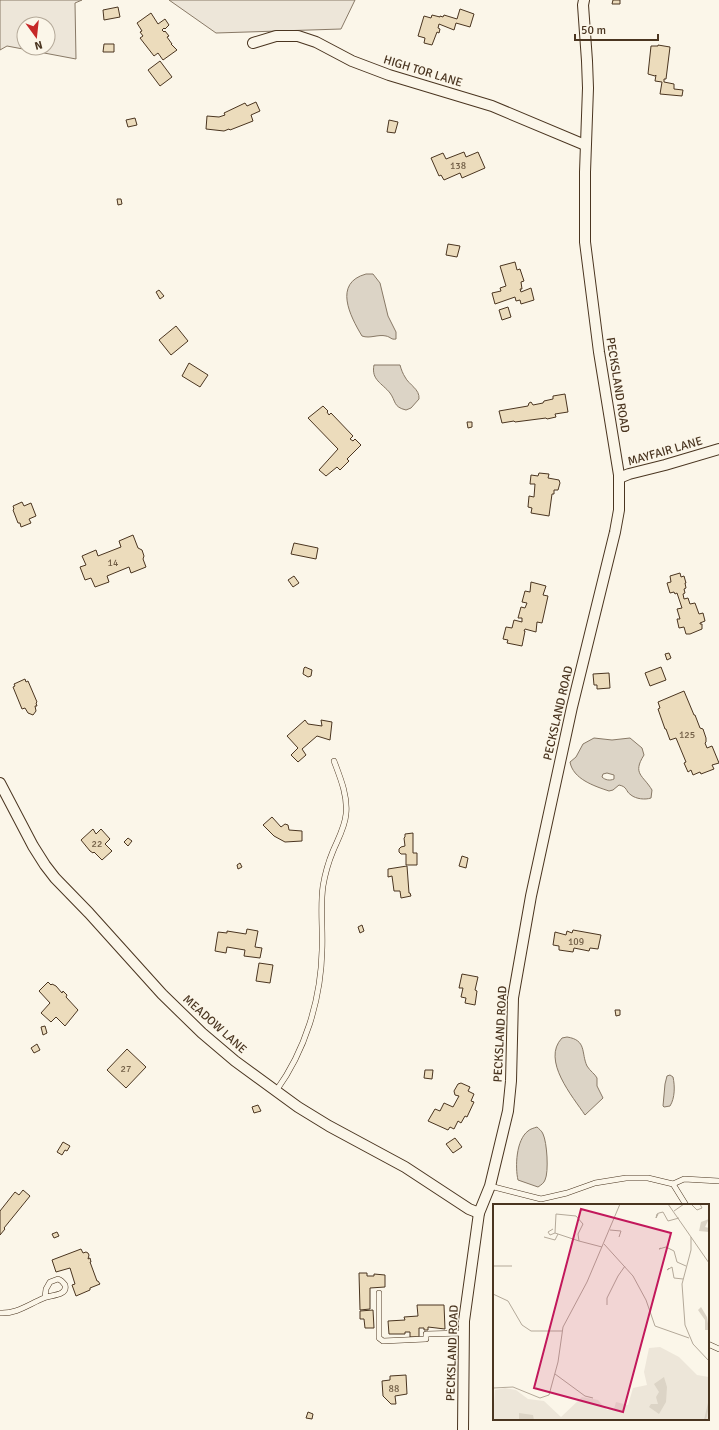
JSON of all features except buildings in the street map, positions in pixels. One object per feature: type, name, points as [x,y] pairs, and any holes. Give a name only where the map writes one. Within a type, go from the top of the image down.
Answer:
[{"type":"street","name":"PECKSLAND ROAD","points":[[463,1430],[464,1321],[479,1213],[490,1186],[508,1111],[514,998],[531,896],[572,707],[615,532],[620,505],[619,475],[599,352],[585,242],[585,146],[588,88],[583,5],[584,0]]},
{"type":"street","name":"HIGH TOR LANE","points":[[253,43],[276,36],[298,36],[316,42],[352,61],[389,75],[492,106],[585,146]]},
{"type":"street","name":"MAYFAIR LANE","points":[[619,478],[719,448]]},
{"type":"street","name":"MEADOW LANE","points":[[0,783],[33,846],[55,878],[89,913],[162,994],[191,1022],[235,1061],[298,1106],[329,1126],[405,1167],[470,1209],[479,1213]]},
{"type":"lane","points":[[276,1090],[296,1060],[316,1001],[322,951],[323,887],[328,863],[344,826],[346,814],[346,801],[334,761]]},
{"type":"lane","points":[[490,1186],[541,1199],[567,1193],[595,1183],[626,1178],[648,1178],[673,1184],[684,1179],[719,1181]]},
{"type":"lane","points":[[673,1184],[685,1204]]},
{"type":"lane","points":[[379,1293],[379,1338],[383,1341],[426,1340],[426,1334],[464,1333]]},
{"type":"lane","points":[[0,1313],[12,1312],[45,1297]]},
{"type":"lane","points":[[709,1344],[719,1349]]},
{"type":"shaded area","points":[[0,0],[82,0],[75,3],[76,59],[56,55],[56,16],[16,16],[16,48],[7,46],[0,50]]},
{"type":"shaded area","points":[[169,0],[355,0],[341,29],[216,33]]},
{"type":"shaded area","points":[[366,274],[373,274],[380,283],[388,316],[396,332],[396,339],[388,336],[362,336],[353,319],[347,301],[347,292],[350,285],[356,278]]},
{"type":"shaded area","points":[[374,365],[400,365],[405,377],[418,392],[419,399],[411,408],[406,410],[397,405],[390,393],[376,378],[373,370]]},
{"type":"shaded area","points":[[594,738],[612,740],[630,738],[642,748],[644,755],[639,766],[639,770],[640,774],[652,790],[651,798],[643,799],[635,797],[629,794],[624,787],[619,785],[613,790],[609,791],[585,781],[575,773],[570,762],[576,757],[583,744]],"holes":[[[607,773],[614,775],[614,779],[611,780],[602,777],[603,774]]]},
{"type":"shaded area","points":[[567,1037],[578,1041],[581,1044],[587,1066],[597,1078],[597,1086],[603,1098],[585,1115],[567,1089],[557,1067],[555,1057],[556,1047],[562,1038]]},
{"type":"shaded area","points":[[670,1075],[673,1077],[674,1081],[674,1096],[670,1106],[664,1107],[665,1084],[667,1076]]},
{"type":"shaded area","points":[[537,1127],[542,1132],[544,1138],[547,1164],[545,1180],[538,1187],[518,1180],[517,1168],[517,1154],[521,1141],[528,1131]]}]
